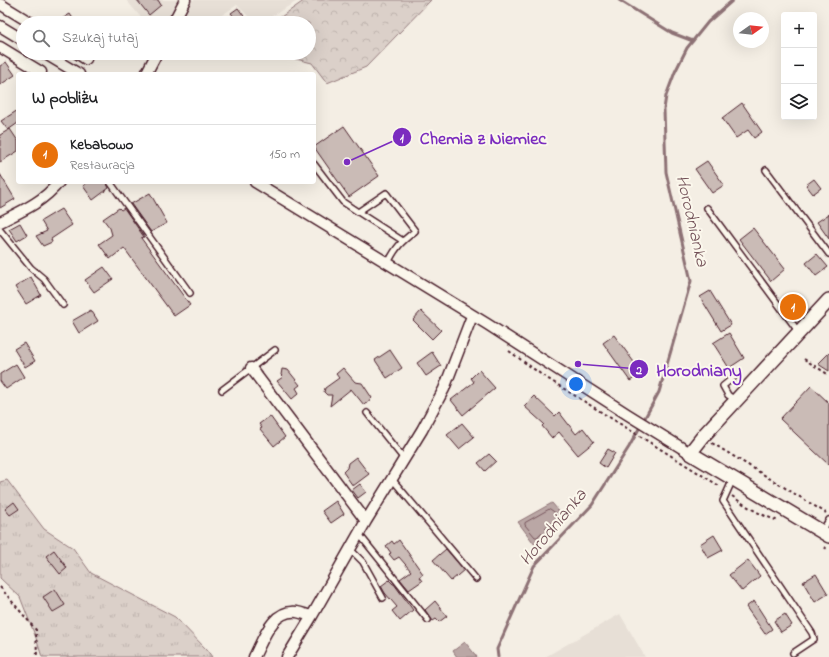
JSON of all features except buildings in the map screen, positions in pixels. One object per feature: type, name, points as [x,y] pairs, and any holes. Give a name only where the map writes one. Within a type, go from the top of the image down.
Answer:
[{"type":"street","points":[[177,16],[185,0]]},
{"type":"street","points":[[0,4],[20,16]]},
{"type":"street","points":[[0,26],[16,36]]},
{"type":"street","points":[[0,47],[16,57]]},
{"type":"street","points":[[21,60],[41,72]]},
{"type":"street","points":[[56,60],[76,72]]},
{"type":"street","points":[[147,72],[154,60]]},
{"type":"street","points":[[0,222],[30,208],[57,184]]},
{"type":"street","points":[[258,184],[388,263],[733,479],[824,538]]},
{"type":"street","points":[[690,453],[702,437],[829,300]]},
{"type":"street","points":[[287,657],[366,521],[422,430],[444,390],[472,316]]},
{"type":"street","points":[[251,368],[366,521]]},
{"type":"street","points":[[254,657],[272,622],[279,616],[296,612],[312,616]]},
{"type":"lane","points":[[316,167],[342,202],[403,241]]},
{"type":"lane","points":[[766,170],[829,254]]},
{"type":"lane","points":[[111,184],[190,293]]},
{"type":"lane","points":[[358,212],[386,193],[415,231],[396,249],[388,263]]},
{"type":"lane","points":[[707,208],[799,332]]},
{"type":"lane","points":[[0,230],[31,268],[44,279],[63,305]]},
{"type":"lane","points":[[222,390],[275,350]]},
{"type":"lane","points":[[734,377],[723,386],[728,395],[736,401]]},
{"type":"lane","points":[[367,413],[404,459]]},
{"type":"lane","points":[[392,479],[476,578]]},
{"type":"lane","points":[[733,479],[723,500],[812,633],[814,639],[793,653]]},
{"type":"lane","points":[[824,538],[829,520]]},
{"type":"lane","points":[[359,534],[428,620]]},
{"type":"lane","points":[[350,549],[363,562],[383,598]]},
{"type":"path","points":[[518,358],[620,425],[728,492],[742,503],[761,514],[780,521]]},
{"type":"path","points":[[804,359],[829,375]]},
{"type":"path","points":[[702,437],[829,515]]},
{"type":"path","points":[[824,538],[829,550]]},
{"type":"path","points":[[0,587],[36,630],[37,657]]},
{"type":"shaded area","points":[[126,0],[299,0],[272,16],[248,16],[237,5],[220,16],[140,16]]},
{"type":"shaded area","points":[[620,614],[645,657],[545,657]]},
{"type":"green space","points":[[305,0],[431,0],[366,67],[327,83],[312,63],[300,60],[316,60],[316,16],[282,16]]},
{"type":"green space","points":[[7,480],[44,529],[73,548],[91,573],[175,617],[212,657],[42,657],[20,597],[0,578],[0,482]]},
{"type":"water","points":[[552,503],[563,516],[535,545],[518,522]]},
{"type":"water","points":[[465,642],[477,657],[457,657],[453,651]]},
{"type":"waterway","points":[[619,0],[672,33],[693,41]]},
{"type":"waterway","name":"Horodnianka","points":[[498,657],[497,649],[534,566],[592,505],[629,447],[659,392],[691,281],[666,172],[664,109],[666,96],[675,72],[687,48],[708,22],[733,0]]},
{"type":"place","name":"Chemia z Niemiec","points":[[347,162]]},
{"type":"place","name":"Kebabowo","points":[[793,307]]},
{"type":"place","name":"Horodniany","points":[[578,364]]}]
